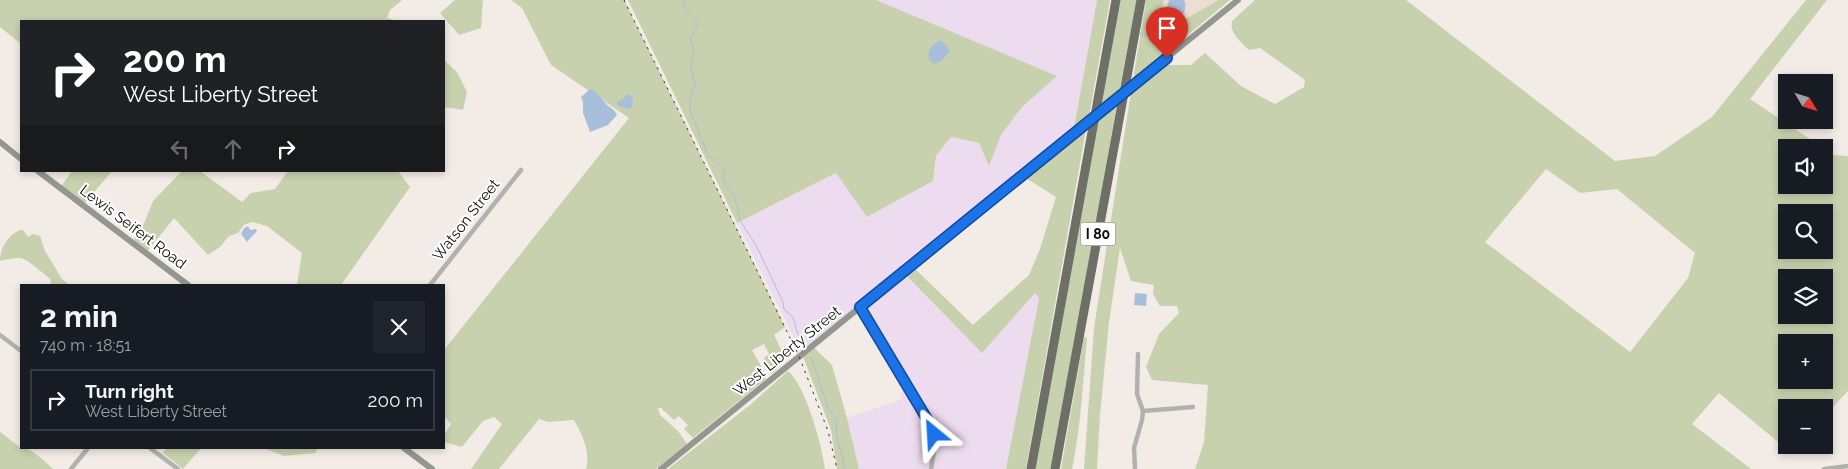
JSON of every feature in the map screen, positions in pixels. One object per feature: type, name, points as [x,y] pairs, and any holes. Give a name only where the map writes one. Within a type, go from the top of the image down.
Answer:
[{"type":"highway","name":"I 80","points":[[1031,469],[1116,0]]},
{"type":"highway","name":"I 80","points":[[1055,469],[1141,0]]},
{"type":"main road","name":"West Liberty Street","points":[[661,469],[1238,0]]},
{"type":"main road","points":[[0,142],[20,157]]},
{"type":"main road","name":"Lewis Seifert Road","points":[[39,172],[187,284]]},
{"type":"main road","points":[[405,449],[432,469]]},
{"type":"street","name":"Watson Street","points":[[431,284],[521,170]]},
{"type":"street","points":[[860,307],[930,424],[935,438],[932,469]]},
{"type":"street","points":[[0,335],[20,350]]},
{"type":"street","points":[[1135,469],[1134,448],[1143,410],[1137,394],[1138,354]]},
{"type":"street","points":[[1143,410],[1193,407]]},
{"type":"street","points":[[71,469],[87,449]]},
{"type":"street","points":[[151,449],[178,469]]},
{"type":"street","points":[[1824,469],[1848,466]]},
{"type":"shaded area","points":[[876,0],[1097,0],[1074,128],[984,200],[983,206],[903,272],[982,353],[1035,292],[1039,298],[1006,469],[859,469],[847,418],[900,400],[905,382],[860,307],[802,354],[737,223],[836,173],[868,217],[933,181],[936,156],[951,137],[979,143],[989,165],[1001,135],[1022,107],[1056,76]]},
{"type":"shaded area","points":[[1164,0],[1218,0],[1167,30],[1159,17]]},
{"type":"green space","points":[[0,0],[402,0],[390,10],[387,18],[394,20],[20,20],[20,43],[0,27]]},
{"type":"green space","points":[[455,0],[483,0],[481,28],[459,35],[440,13]]},
{"type":"green space","points":[[511,0],[624,0],[785,327],[774,335],[785,357],[785,362],[771,374],[764,358],[769,354],[764,344],[752,350],[765,373],[766,379],[693,438],[684,429],[688,425],[679,416],[674,420],[661,408],[658,408],[660,415],[678,431],[687,444],[656,469],[586,469],[587,450],[574,420],[548,422],[539,419],[499,469],[471,469],[502,424],[494,417],[483,421],[462,447],[445,442],[445,433],[451,424],[445,417],[445,349],[629,118],[551,65],[522,8]]},
{"type":"green space","points":[[628,0],[876,0],[1057,76],[1022,107],[1001,135],[989,166],[979,143],[951,137],[936,156],[933,181],[867,217],[836,173],[737,223]]},
{"type":"green space","points":[[1097,0],[1110,0],[1089,116],[1074,128]]},
{"type":"green space","points":[[1120,0],[1137,0],[1119,92],[1099,107]]},
{"type":"green space","points":[[1146,0],[1164,0],[1159,17],[1167,30],[1218,0],[1230,0],[1133,80]]},
{"type":"green space","points":[[1255,0],[1406,0],[1615,161],[1655,156],[1712,117],[1806,0],[1827,0],[1750,99],[1778,118],[1778,129],[1795,129],[1810,139],[1778,139],[1778,194],[1833,194],[1833,154],[1848,156],[1848,391],[1833,407],[1833,399],[1778,399],[1778,442],[1719,393],[1692,424],[1751,469],[1195,469],[1204,442],[1208,385],[1152,380],[1146,367],[1159,334],[1179,313],[1177,306],[1160,306],[1153,294],[1154,285],[1131,281],[1120,248],[1109,322],[1097,469],[1084,469],[1094,328],[1131,92],[1164,65],[1191,65],[1205,53],[1241,86],[1275,104],[1304,87],[1305,80],[1260,48],[1249,50],[1234,33],[1232,21]],"holes":[[[1546,169],[1580,193],[1617,189],[1695,253],[1688,278],[1630,352],[1485,242]]]},
{"type":"green space","points":[[445,61],[457,72],[467,92],[463,110],[445,107]]},
{"type":"green space","points":[[1117,103],[1053,469],[1034,469],[1096,121]]},
{"type":"green space","points":[[1086,129],[1026,469],[1006,469],[1039,298],[1035,293],[982,353],[903,272],[911,265],[973,325],[1029,275],[1040,249],[1056,197],[1026,178]]},
{"type":"green space","points":[[71,172],[111,172],[83,205],[60,188]]},
{"type":"green space","points":[[181,172],[201,172],[242,202],[251,193],[275,189],[287,172],[399,172],[410,187],[342,284],[297,284],[302,253],[267,226],[252,222],[244,225],[238,233],[229,236],[220,247],[208,255],[174,218],[146,253],[132,242],[141,231],[153,201]]},
{"type":"green space","points":[[23,230],[28,237],[33,234],[40,236],[45,251],[62,279],[68,284],[50,284],[51,280],[21,258],[0,261],[1,251],[6,242],[16,232]]},
{"type":"green space","points":[[1084,337],[1087,338],[1078,437],[1072,469],[1061,469]]},
{"type":"green space","points":[[812,346],[832,365],[859,469],[837,469],[831,430],[802,354]]},
{"type":"green space","points":[[788,371],[801,389],[807,403],[817,432],[825,469],[668,469],[750,405]]},
{"type":"green space","points":[[0,432],[20,449],[30,450],[53,469],[0,469]]},
{"type":"green space","points":[[166,449],[200,449],[183,469],[163,453]]},
{"type":"green space","points":[[266,449],[317,449],[315,453],[284,456]]},
{"type":"water","points":[[1169,0],[1184,0],[1185,9],[1179,18],[1166,21],[1164,18]]},
{"type":"water","points":[[940,40],[950,51],[941,61],[934,64],[929,60],[929,51]]},
{"type":"water","points":[[590,89],[595,91],[617,115],[608,125],[590,132],[583,113],[581,97]]},
{"type":"water","points":[[626,95],[630,95],[633,98],[632,107],[628,109],[618,106],[617,102],[624,99]]},
{"type":"water","points":[[248,226],[250,230],[256,229],[257,231],[247,242],[241,234],[244,228]]},
{"type":"water","points":[[1135,293],[1147,294],[1146,306],[1134,305]]},
{"type":"waterway","points":[[682,0],[685,9],[698,21],[697,28],[690,39],[694,51],[691,67],[695,86],[690,99],[690,110],[708,155],[724,169],[725,184],[734,195],[740,220],[757,247],[783,302],[784,309],[793,317],[797,332],[804,344]]},
{"type":"waterway","points":[[1140,33],[1150,37],[1156,43],[1161,36],[1166,36],[1167,34]]},
{"type":"waterway","points":[[811,357],[829,410],[836,420],[837,440],[843,457],[844,469]]},
{"type":"railway","points":[[624,0],[799,356],[828,431],[837,469]]},
{"type":"route","points":[[934,434],[930,424],[860,307],[1167,58]]}]
